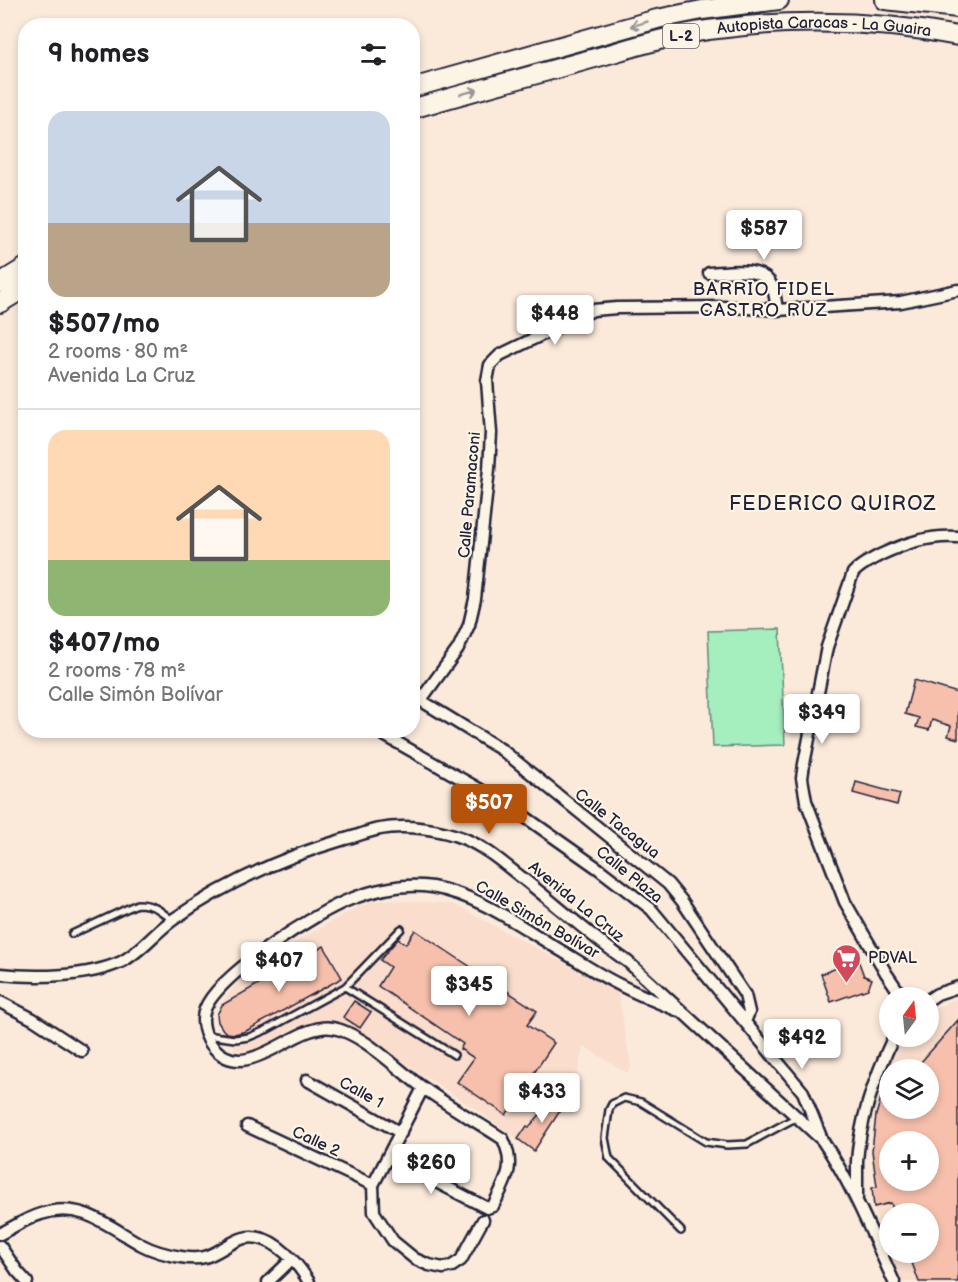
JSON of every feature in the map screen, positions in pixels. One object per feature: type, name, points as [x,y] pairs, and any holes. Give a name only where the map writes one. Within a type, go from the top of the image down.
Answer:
[{"type":"highway","name":"Autopista Caracas - La Guaira","points":[[420,86],[657,19],[702,10],[779,0]]},
{"type":"highway","name":"Autopista Caracas - La Guaira","points":[[885,0],[958,8]]},
{"type":"highway","name":"Autopista Caracas - La Guaira","points":[[420,107],[660,40],[705,31],[747,26],[838,23],[902,27],[958,36]]},
{"type":"highway","points":[[0,283],[18,272]]},
{"type":"highway","points":[[0,303],[18,292]]},
{"type":"street","points":[[709,273],[757,274],[768,281],[772,287],[777,310]]},
{"type":"street","name":"Calle Paramaconi","points":[[420,693],[458,650],[469,626],[475,599],[489,469],[491,433],[486,389],[490,365],[500,355],[593,310],[732,307],[777,310],[901,302],[958,290]]},
{"type":"street","points":[[895,987],[845,902],[806,801],[802,778],[827,647],[853,573],[860,566],[909,542],[936,537],[958,537]]},
{"type":"street","name":"Calle Tacagua","points":[[420,700],[502,750],[668,884],[682,901],[745,995],[749,1012],[746,1022]]},
{"type":"street","name":"Calle Plaza","points":[[389,738],[511,807],[557,838],[651,909],[803,1092],[822,1140]]},
{"type":"street","name":"Avenida La Cruz","points":[[0,974],[44,976],[106,968],[134,954],[172,920],[249,873],[298,854],[380,829],[410,828],[436,831],[463,838],[502,862],[546,896],[594,939],[628,962],[822,1140],[837,1161],[894,1282]]},
{"type":"street","name":"Calle Simón Bolívar","points":[[207,1035],[203,1024],[205,1007],[212,996],[249,960],[325,911],[349,899],[394,886],[430,887],[466,896],[620,985],[686,1014]]},
{"type":"street","points":[[939,993],[958,987]]},
{"type":"street","points":[[0,1002],[33,1019],[82,1051]]},
{"type":"street","points":[[207,1035],[213,1047],[226,1057],[244,1059],[264,1054],[314,1029],[334,1028],[348,1034],[372,1048],[423,1088],[503,1139],[509,1152],[510,1167],[494,1206],[487,1208],[388,1157]]},
{"type":"street","points":[[857,1202],[857,1160],[864,1123],[889,1047]]},
{"type":"street","name":"Calle 1","points":[[307,1080],[401,1133]]},
{"type":"street","points":[[423,1088],[373,1185],[374,1212],[393,1241],[416,1259],[443,1268],[452,1266],[461,1260],[483,1220]]},
{"type":"street","name":"Calle 2","points":[[247,1126],[373,1185]]},
{"type":"street","points":[[0,1234],[42,1213],[65,1209],[95,1216],[143,1246],[179,1257],[204,1258],[214,1255],[237,1240],[255,1237],[267,1240],[292,1259],[309,1282]]},
{"type":"street","points":[[0,1246],[17,1277],[27,1282]]},
{"type":"street","points":[[268,1282],[292,1259]]},
{"type":"lane","points":[[72,934],[137,904],[148,904],[159,909],[172,920]]},
{"type":"lane","points":[[207,1035],[235,1039],[249,1037],[345,987],[401,929]]},
{"type":"lane","points":[[345,987],[453,1055]]},
{"type":"lane","points":[[681,1231],[609,1158],[605,1138],[612,1104],[624,1098],[641,1102],[706,1142],[727,1145],[747,1144],[797,1117]]},
{"type":"shaded area","points":[[372,901],[451,904],[618,992],[631,1067],[627,1073],[583,1046],[579,1069],[570,1096],[534,1151],[351,1027],[330,1021],[310,1023],[291,1030],[257,1049],[234,1051],[235,1035],[223,1030],[217,1015],[224,1000],[241,978],[298,940],[356,908]]},
{"type":"shaded area","points":[[958,998],[958,1282],[900,1282],[891,1263],[939,1263],[939,1203],[879,1203],[879,1231],[872,1188],[877,1187],[872,1151],[879,1104],[879,1119],[939,1119],[939,1059],[892,1059],[900,1047],[939,1047],[939,1006]]},
{"type":"green space","points":[[780,629],[785,745],[713,747],[708,631]]},
{"type":"building","points":[[914,680],[958,693],[958,739],[948,736],[951,726],[932,720],[929,730],[916,727],[919,718],[905,714]]},
{"type":"building","points":[[856,782],[900,794],[897,805],[853,793]]},
{"type":"building","points":[[415,930],[537,1011],[527,1025],[554,1043],[506,1115],[457,1082],[474,1058],[460,1049],[463,1044],[378,986],[390,967],[380,960],[398,939],[406,944]]},
{"type":"building","points":[[324,946],[342,978],[246,1031],[235,1034],[223,1030],[217,1015],[222,1005]]},
{"type":"building","name":"PDVAL","points":[[858,960],[864,976],[872,979],[868,989],[831,1002],[821,974]]},
{"type":"building","points":[[354,1001],[371,1012],[360,1028],[343,1017]]},
{"type":"building","points":[[958,1020],[958,1282],[919,1282],[912,1263],[939,1263],[939,1203],[879,1203],[879,1206],[874,1207],[872,1188],[877,1187],[872,1151],[879,1105],[879,1119],[939,1119],[939,1059],[924,1059],[934,1047],[939,1047],[939,1042]]},
{"type":"building","points":[[558,1094],[567,1100],[534,1151],[518,1139],[527,1126],[529,1127]]},
{"type":"place","name":"PDVAL","points":[[847,984]]},
{"type":"district","name":"BARRIO FIDEL CASTRO RUZ","points":[[764,299]]},
{"type":"district","name":"FEDERICO QUIROZ","points":[[833,504]]}]
